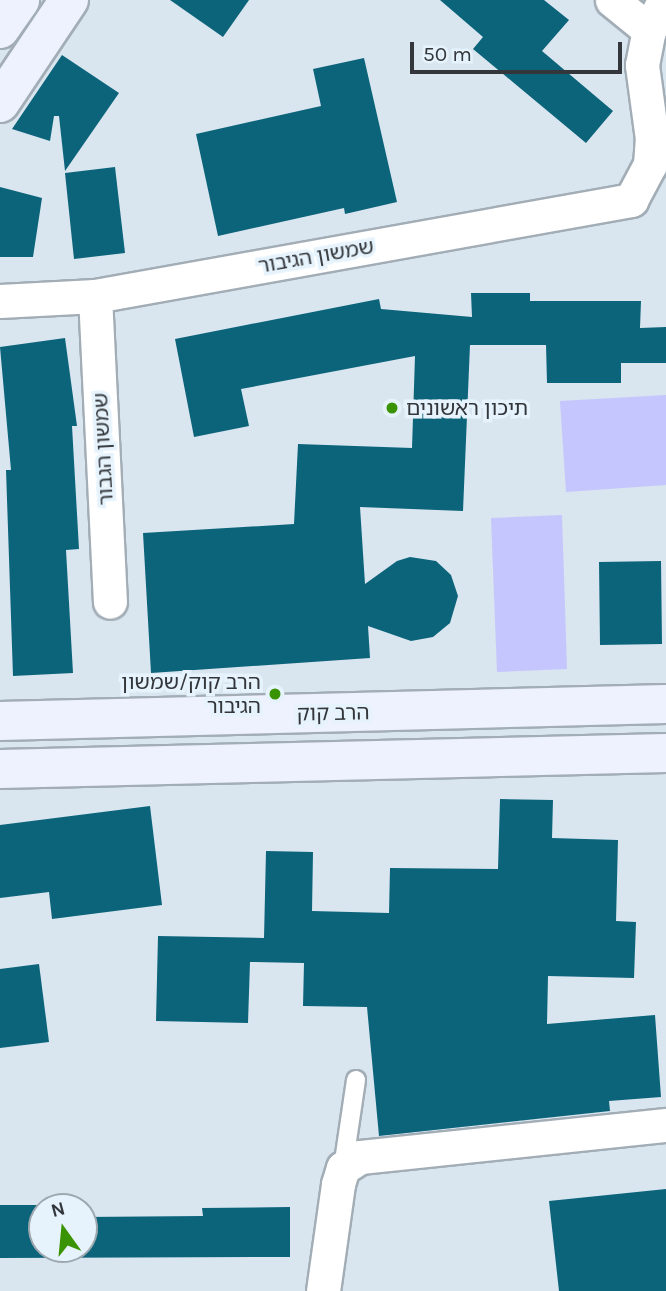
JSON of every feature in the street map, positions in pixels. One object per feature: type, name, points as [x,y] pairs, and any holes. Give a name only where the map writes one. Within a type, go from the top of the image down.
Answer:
[{"type":"main road","points":[[0,29],[20,0]]},
{"type":"main road","points":[[0,103],[69,0]]},
{"type":"main road","name":"הרב קוק","points":[[0,721],[666,704]]},
{"type":"main road","points":[[0,769],[666,753]]},
{"type":"street","points":[[612,0],[649,30],[664,0]]},
{"type":"street","name":"שמשון הגיבור","points":[[0,300],[95,296],[631,200],[650,165],[652,139],[642,65],[649,30]]},
{"type":"street","name":"שמשון הגבור","points":[[95,296],[110,602]]},
{"type":"street","points":[[323,1291],[343,1168],[360,1157],[666,1125]]},
{"type":"lane","points":[[343,1168],[356,1080]]},
{"type":"shaded area","points":[[666,395],[666,485],[566,492],[560,401]]},
{"type":"shaded area","points":[[562,515],[567,669],[497,672],[491,518]]},
{"type":"building","points":[[170,0],[249,0],[223,37]]},
{"type":"building","points":[[440,0],[544,0],[569,20],[542,51],[613,111],[586,143],[473,49],[483,37]]},
{"type":"building","points":[[62,55],[119,93],[65,171],[59,116],[54,116],[50,141],[12,129]]},
{"type":"building","points":[[364,58],[397,202],[345,214],[344,208],[218,236],[196,134],[321,106],[313,69]]},
{"type":"building","points":[[115,167],[125,253],[74,259],[65,173]]},
{"type":"building","points":[[0,187],[42,198],[33,257],[0,257]]},
{"type":"building","points":[[471,293],[530,293],[530,301],[641,301],[640,328],[666,327],[666,363],[621,363],[621,383],[547,383],[546,345],[470,345],[463,511],[360,507],[365,584],[397,561],[410,557],[436,561],[451,575],[458,596],[450,623],[433,637],[411,641],[368,626],[370,658],[151,673],[143,533],[294,524],[298,444],[412,448],[415,356],[241,389],[249,426],[194,437],[175,339],[379,299],[381,309],[472,317]]},
{"type":"building","points":[[65,338],[77,426],[72,426],[79,549],[66,550],[73,673],[13,676],[6,470],[11,470],[0,347]]},
{"type":"building","points":[[661,561],[662,644],[600,645],[599,562]]},
{"type":"building","points":[[500,799],[553,800],[552,838],[618,840],[616,921],[636,922],[634,978],[548,976],[547,1024],[655,1015],[661,1097],[609,1101],[610,1111],[379,1136],[367,1007],[303,1006],[304,963],[250,962],[248,1023],[156,1021],[158,936],[264,938],[266,851],[313,852],[312,911],[389,913],[390,868],[498,869]]},
{"type":"building","points":[[150,806],[162,905],[52,919],[49,892],[0,898],[0,825]]},
{"type":"building","points":[[39,964],[49,1042],[0,1048],[0,969]]},
{"type":"building","points":[[666,1189],[666,1291],[559,1291],[549,1201]]},
{"type":"building","points":[[0,1205],[28,1205],[28,1258],[0,1258]]},
{"type":"building","points":[[290,1207],[290,1257],[98,1258],[98,1217],[203,1216],[202,1208]]},
{"type":"place","name":"תיכון ראשונים","points":[[392,408]]},
{"type":"place","name":"הרב קוק/שמשון הגיבור","points":[[275,694]]}]
